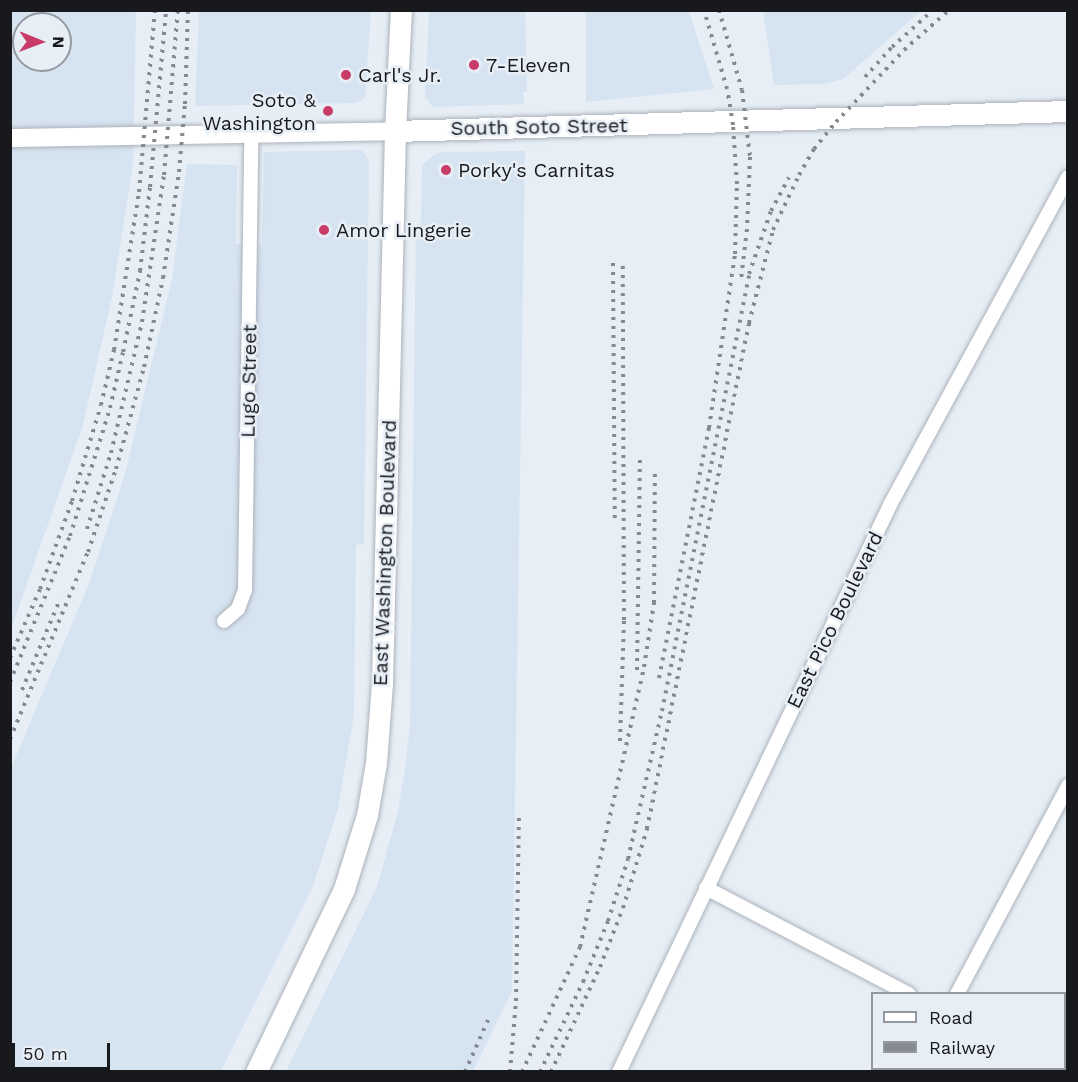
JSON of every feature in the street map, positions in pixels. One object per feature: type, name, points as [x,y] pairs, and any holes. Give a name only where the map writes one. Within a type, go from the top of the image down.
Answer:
[{"type":"main road","name":"East Washington Boulevard","points":[[256,1071],[344,890],[367,815],[376,763],[383,650],[395,131],[401,10]]},
{"type":"main road","name":"South Soto Street","points":[[10,138],[395,131],[1068,111]]},
{"type":"street","name":"Lugo Street","points":[[224,621],[238,609],[245,590],[251,134]]},
{"type":"street","name":"East Pico Boulevard","points":[[618,1071],[891,503],[1068,177]]},
{"type":"street","points":[[958,992],[1068,786]]},
{"type":"street","points":[[706,888],[907,992]]},
{"type":"shaded area","points":[[763,10],[921,11],[843,79],[823,84],[774,85]]},
{"type":"shaded area","points":[[11,11],[136,11],[133,165],[112,297],[83,425],[11,629]]},
{"type":"shaded area","points":[[199,11],[371,11],[365,98],[356,103],[195,106]]},
{"type":"shaded area","points":[[429,11],[525,11],[527,92],[523,92],[524,104],[434,107],[425,98]]},
{"type":"shaded area","points":[[586,11],[689,11],[714,89],[586,102]]},
{"type":"shaded area","points":[[362,150],[369,161],[364,544],[356,545],[354,714],[338,809],[313,886],[221,1071],[11,1072],[11,768],[90,581],[125,474],[172,279],[187,164],[237,165],[236,244],[262,245],[264,152]]},
{"type":"shaded area","points":[[525,151],[512,991],[473,1071],[286,1071],[377,887],[398,811],[405,768],[410,726],[416,224],[421,223],[422,165],[435,154],[444,152]]},
{"type":"railway","points":[[10,658],[40,589],[72,501],[101,405],[114,350],[139,192],[155,10]]},
{"type":"railway","points":[[10,682],[70,536],[110,408],[140,271],[166,10]]},
{"type":"railway","points":[[87,529],[111,453],[142,322],[164,175],[178,10]]},
{"type":"railway","points":[[10,739],[88,552],[116,469],[144,367],[163,278],[179,172],[185,104],[188,10]]},
{"type":"railway","points":[[659,678],[709,428],[735,254],[737,184],[733,125],[727,89],[704,10]]},
{"type":"railway","points":[[719,10],[742,90],[750,157],[747,229],[741,279]]},
{"type":"railway","points":[[865,77],[892,47],[933,10]]},
{"type":"railway","points":[[551,1072],[600,967],[623,908],[647,829],[749,323],[773,230],[814,149],[836,122],[904,50],[949,10]]},
{"type":"railway","points":[[540,1072],[583,982],[608,921],[628,859],[662,711],[749,274],[771,211],[789,177]]},
{"type":"railway","points":[[613,263],[615,519]]},
{"type":"railway","points":[[620,741],[624,620],[623,263]]},
{"type":"railway","points":[[637,670],[640,458]]},
{"type":"railway","points":[[522,1072],[580,947],[644,667],[654,603],[655,473]]},
{"type":"railway","points":[[22,690],[60,599]]},
{"type":"railway","points":[[510,1072],[516,1001],[519,812]]},
{"type":"railway","points":[[465,1072],[488,1020]]},
{"type":"place","name":"7-Eleven","points":[[474,65]]},
{"type":"place","name":"Carl's Jr.","points":[[346,75]]},
{"type":"place","name":"Soto & Washington","points":[[328,111]]},
{"type":"place","name":"Porky's Carnitas","points":[[446,170]]},
{"type":"place","name":"Amor Lingerie","points":[[324,230]]}]
